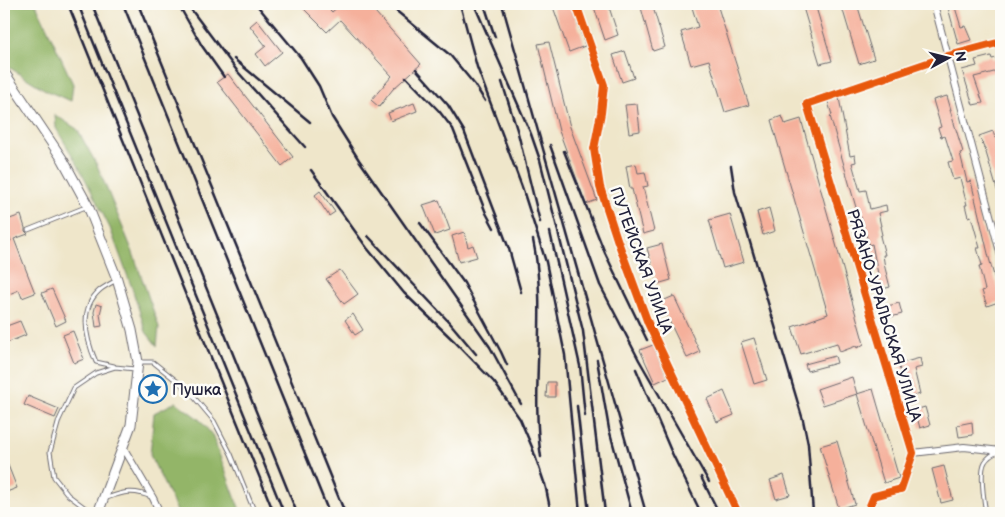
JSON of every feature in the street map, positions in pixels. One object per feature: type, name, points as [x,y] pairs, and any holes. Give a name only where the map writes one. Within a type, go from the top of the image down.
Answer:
[{"type":"main road","points":[[4,72],[63,160],[88,206],[118,279],[132,330],[138,366],[131,425],[98,513]]},
{"type":"street","name":"ПУТЕЙСКАЯ УЛИЦА","points":[[576,4],[604,85],[594,149],[600,187],[648,323],[738,513]]},
{"type":"street","points":[[934,4],[1001,256]]},
{"type":"street","points":[[948,56],[1001,42]]},
{"type":"street","name":"РЯЗАНО-УРАЛЬСКАЯ УЛИЦА","points":[[913,453],[807,104],[948,56]]},
{"type":"street","points":[[123,447],[160,513]]},
{"type":"street","points":[[867,513],[874,496],[901,489],[913,453],[964,447],[1001,451]]},
{"type":"lane","points":[[28,230],[88,206]]},
{"type":"lane","points":[[115,367],[96,362],[89,344],[86,319],[91,300],[101,289],[118,279]]},
{"type":"lane","points":[[92,513],[68,495],[54,477],[50,452],[59,420],[74,388],[96,373],[115,367],[138,366],[153,362],[188,390],[214,421],[231,454],[255,513]]},
{"type":"lane","points":[[986,513],[983,482],[985,462],[991,456],[1001,451]]},
{"type":"lane","points":[[104,499],[131,491],[140,492],[153,498]]},
{"type":"green space","points":[[4,4],[36,4],[73,84],[71,101],[47,91],[7,66],[4,60]]},
{"type":"green space","points":[[55,115],[77,129],[97,165],[132,250],[159,327],[157,346],[146,332],[110,228],[79,167],[56,128]]},
{"type":"green space","points":[[176,402],[200,420],[212,435],[241,513],[178,513],[150,455],[154,413]]},
{"type":"building","points":[[299,4],[324,4],[332,12],[341,4],[368,4],[421,64],[393,89],[379,107],[371,100],[392,76],[340,20],[327,32]]},
{"type":"building","points":[[552,4],[571,4],[585,46],[569,52]]},
{"type":"building","points":[[593,4],[608,4],[618,35],[605,40]]},
{"type":"building","points":[[640,4],[652,4],[665,47],[653,51]]},
{"type":"building","points":[[691,4],[717,4],[749,105],[725,112],[709,60],[691,65],[681,32],[698,27]]},
{"type":"building","points":[[802,4],[815,4],[832,61],[820,64]]},
{"type":"building","points":[[841,4],[857,4],[874,59],[859,64]]},
{"type":"building","points":[[947,4],[954,4],[961,27],[965,26],[971,40],[958,44]]},
{"type":"building","points":[[257,20],[282,52],[265,66],[256,54],[266,46],[250,26]]},
{"type":"building","points":[[549,42],[570,127],[597,200],[586,204],[559,131],[538,44]]},
{"type":"building","points":[[625,51],[634,78],[622,82],[613,55]]},
{"type":"building","points":[[991,56],[992,59],[1001,57],[1001,67],[997,68],[998,71],[974,77],[983,103],[973,105],[962,70],[977,66],[975,60]]},
{"type":"building","points":[[228,74],[293,157],[282,166],[217,82]]},
{"type":"building","points":[[947,96],[963,152],[960,153],[967,182],[971,181],[1001,301],[987,306],[982,291],[985,290],[979,266],[982,265],[977,248],[980,248],[971,216],[968,217],[960,178],[953,180],[948,162],[953,161],[945,136],[941,137],[938,128],[941,127],[933,100]]},
{"type":"building","points":[[839,98],[850,156],[855,155],[856,162],[852,163],[860,191],[866,190],[870,209],[886,205],[887,211],[878,213],[882,235],[880,236],[885,255],[883,255],[885,268],[890,287],[879,290],[876,279],[879,279],[872,244],[869,245],[861,217],[859,218],[830,116],[832,115],[828,102]]},
{"type":"building","points":[[414,103],[417,111],[391,121],[388,113]]},
{"type":"building","points":[[637,104],[640,131],[629,133],[625,105]]},
{"type":"building","points":[[782,116],[785,124],[801,119],[864,344],[857,348],[856,346],[840,352],[837,343],[801,354],[792,327],[828,314],[771,120]]},
{"type":"building","points":[[993,131],[995,138],[1000,137],[1001,141],[1000,200],[985,149],[979,136]]},
{"type":"building","points":[[636,164],[638,173],[645,172],[648,186],[643,187],[654,231],[643,234],[632,189],[630,189],[626,166]]},
{"type":"building","points":[[320,191],[335,212],[329,216],[315,195]]},
{"type":"building","points":[[439,200],[450,230],[435,235],[423,205]]},
{"type":"building","points":[[769,208],[775,231],[763,235],[757,212]]},
{"type":"building","points":[[730,214],[744,262],[723,268],[709,220]]},
{"type":"building","points":[[21,215],[25,231],[28,234],[14,239],[35,293],[22,298],[19,290],[4,296],[4,244],[11,241],[4,221]]},
{"type":"building","points":[[464,232],[468,247],[473,245],[477,257],[459,262],[452,236]]},
{"type":"building","points":[[662,244],[671,280],[657,284],[647,248]]},
{"type":"building","points":[[340,270],[358,294],[344,304],[326,279]]},
{"type":"building","points":[[52,289],[66,321],[56,326],[42,293]]},
{"type":"building","points":[[674,296],[700,352],[687,358],[660,302]]},
{"type":"building","points":[[899,303],[902,314],[887,318],[884,307]]},
{"type":"building","points":[[96,304],[102,306],[100,314],[102,326],[96,327],[94,312]]},
{"type":"building","points":[[353,314],[363,330],[355,335],[345,320]]},
{"type":"building","points":[[20,321],[26,335],[4,344],[4,327]]},
{"type":"building","points":[[73,331],[84,359],[74,363],[63,335]]},
{"type":"building","points":[[754,338],[767,380],[754,384],[741,342]]},
{"type":"building","points":[[653,345],[668,377],[655,383],[640,350]]},
{"type":"building","points":[[835,356],[837,363],[807,371],[805,364]]},
{"type":"building","points":[[920,358],[922,367],[914,369],[920,394],[909,398],[898,364]]},
{"type":"building","points":[[852,377],[857,394],[823,405],[817,389]]},
{"type":"building","points":[[547,382],[555,382],[555,397],[546,397]]},
{"type":"building","points":[[873,389],[899,478],[884,483],[857,394]]},
{"type":"building","points":[[724,391],[734,415],[717,422],[707,399]]},
{"type":"building","points":[[28,396],[59,409],[55,418],[24,405]]},
{"type":"building","points":[[925,407],[930,425],[920,428],[915,410]]},
{"type":"building","points":[[972,422],[973,435],[959,437],[957,425]]},
{"type":"building","points":[[837,441],[855,504],[839,509],[820,446]]},
{"type":"building","points":[[4,455],[17,488],[4,493]]},
{"type":"building","points":[[944,466],[953,500],[941,503],[932,469]]},
{"type":"building","points":[[784,475],[790,495],[776,499],[770,480]]},
{"type":"railway","points":[[68,4],[274,513]]},
{"type":"railway","points":[[78,4],[284,513]]},
{"type":"railway","points":[[92,4],[297,513]]},
{"type":"railway","points":[[123,4],[329,513]]},
{"type":"railway","points":[[138,4],[345,513]]},
{"type":"railway","points":[[187,4],[238,72],[305,147]]},
{"type":"railway","points":[[256,4],[301,58],[319,86],[332,117],[359,160],[490,347],[521,404]]},
{"type":"railway","points":[[388,4],[450,55],[475,85],[485,101]]},
{"type":"railway","points":[[460,4],[477,67],[522,187],[546,262],[565,355],[580,513]]},
{"type":"railway","points":[[474,4],[531,134],[540,160],[583,331],[605,513]]},
{"type":"railway","points":[[484,4],[495,37]]},
{"type":"railway","points":[[502,4],[646,513]]},
{"type":"railway","points":[[181,9],[202,46],[224,77]]},
{"type":"railway","points":[[234,59],[310,122]]},
{"type":"railway","points":[[416,69],[448,105],[464,131],[509,249],[521,292]]},
{"type":"railway","points":[[406,77],[439,111],[453,129],[486,213],[494,228]]},
{"type":"railway","points":[[502,82],[518,133],[540,222]]},
{"type":"railway","points":[[550,145],[600,285],[639,360],[709,482]]},
{"type":"railway","points":[[564,151],[605,253],[647,340]]},
{"type":"railway","points":[[731,166],[735,192],[803,420],[808,444],[813,513]]},
{"type":"railway","points":[[311,170],[367,248],[404,293],[494,382],[520,419],[547,491]]},
{"type":"railway","points":[[420,223],[464,283],[507,365]]},
{"type":"railway","points":[[550,232],[580,366],[585,416]]},
{"type":"railway","points":[[368,236],[450,323],[476,354]]},
{"type":"railway","points":[[533,240],[539,294],[537,403],[541,457]]},
{"type":"railway","points":[[597,360],[609,429],[632,513]]},
{"type":"railway","points":[[636,369],[671,451],[701,513]]},
{"type":"railway","points":[[577,406],[589,513]]},
{"type":"railway","points":[[701,477],[719,513]]},
{"type":"railway","points":[[545,484],[551,513]]},
{"type":"cycle path","points":[[576,4],[604,85],[594,149],[600,187],[648,323],[738,513]]},
{"type":"cycle path","points":[[867,513],[874,496],[901,489],[913,453],[807,104],[948,56],[1001,42]]},
{"type":"place","name":"Пушка","points":[[153,389]]}]
